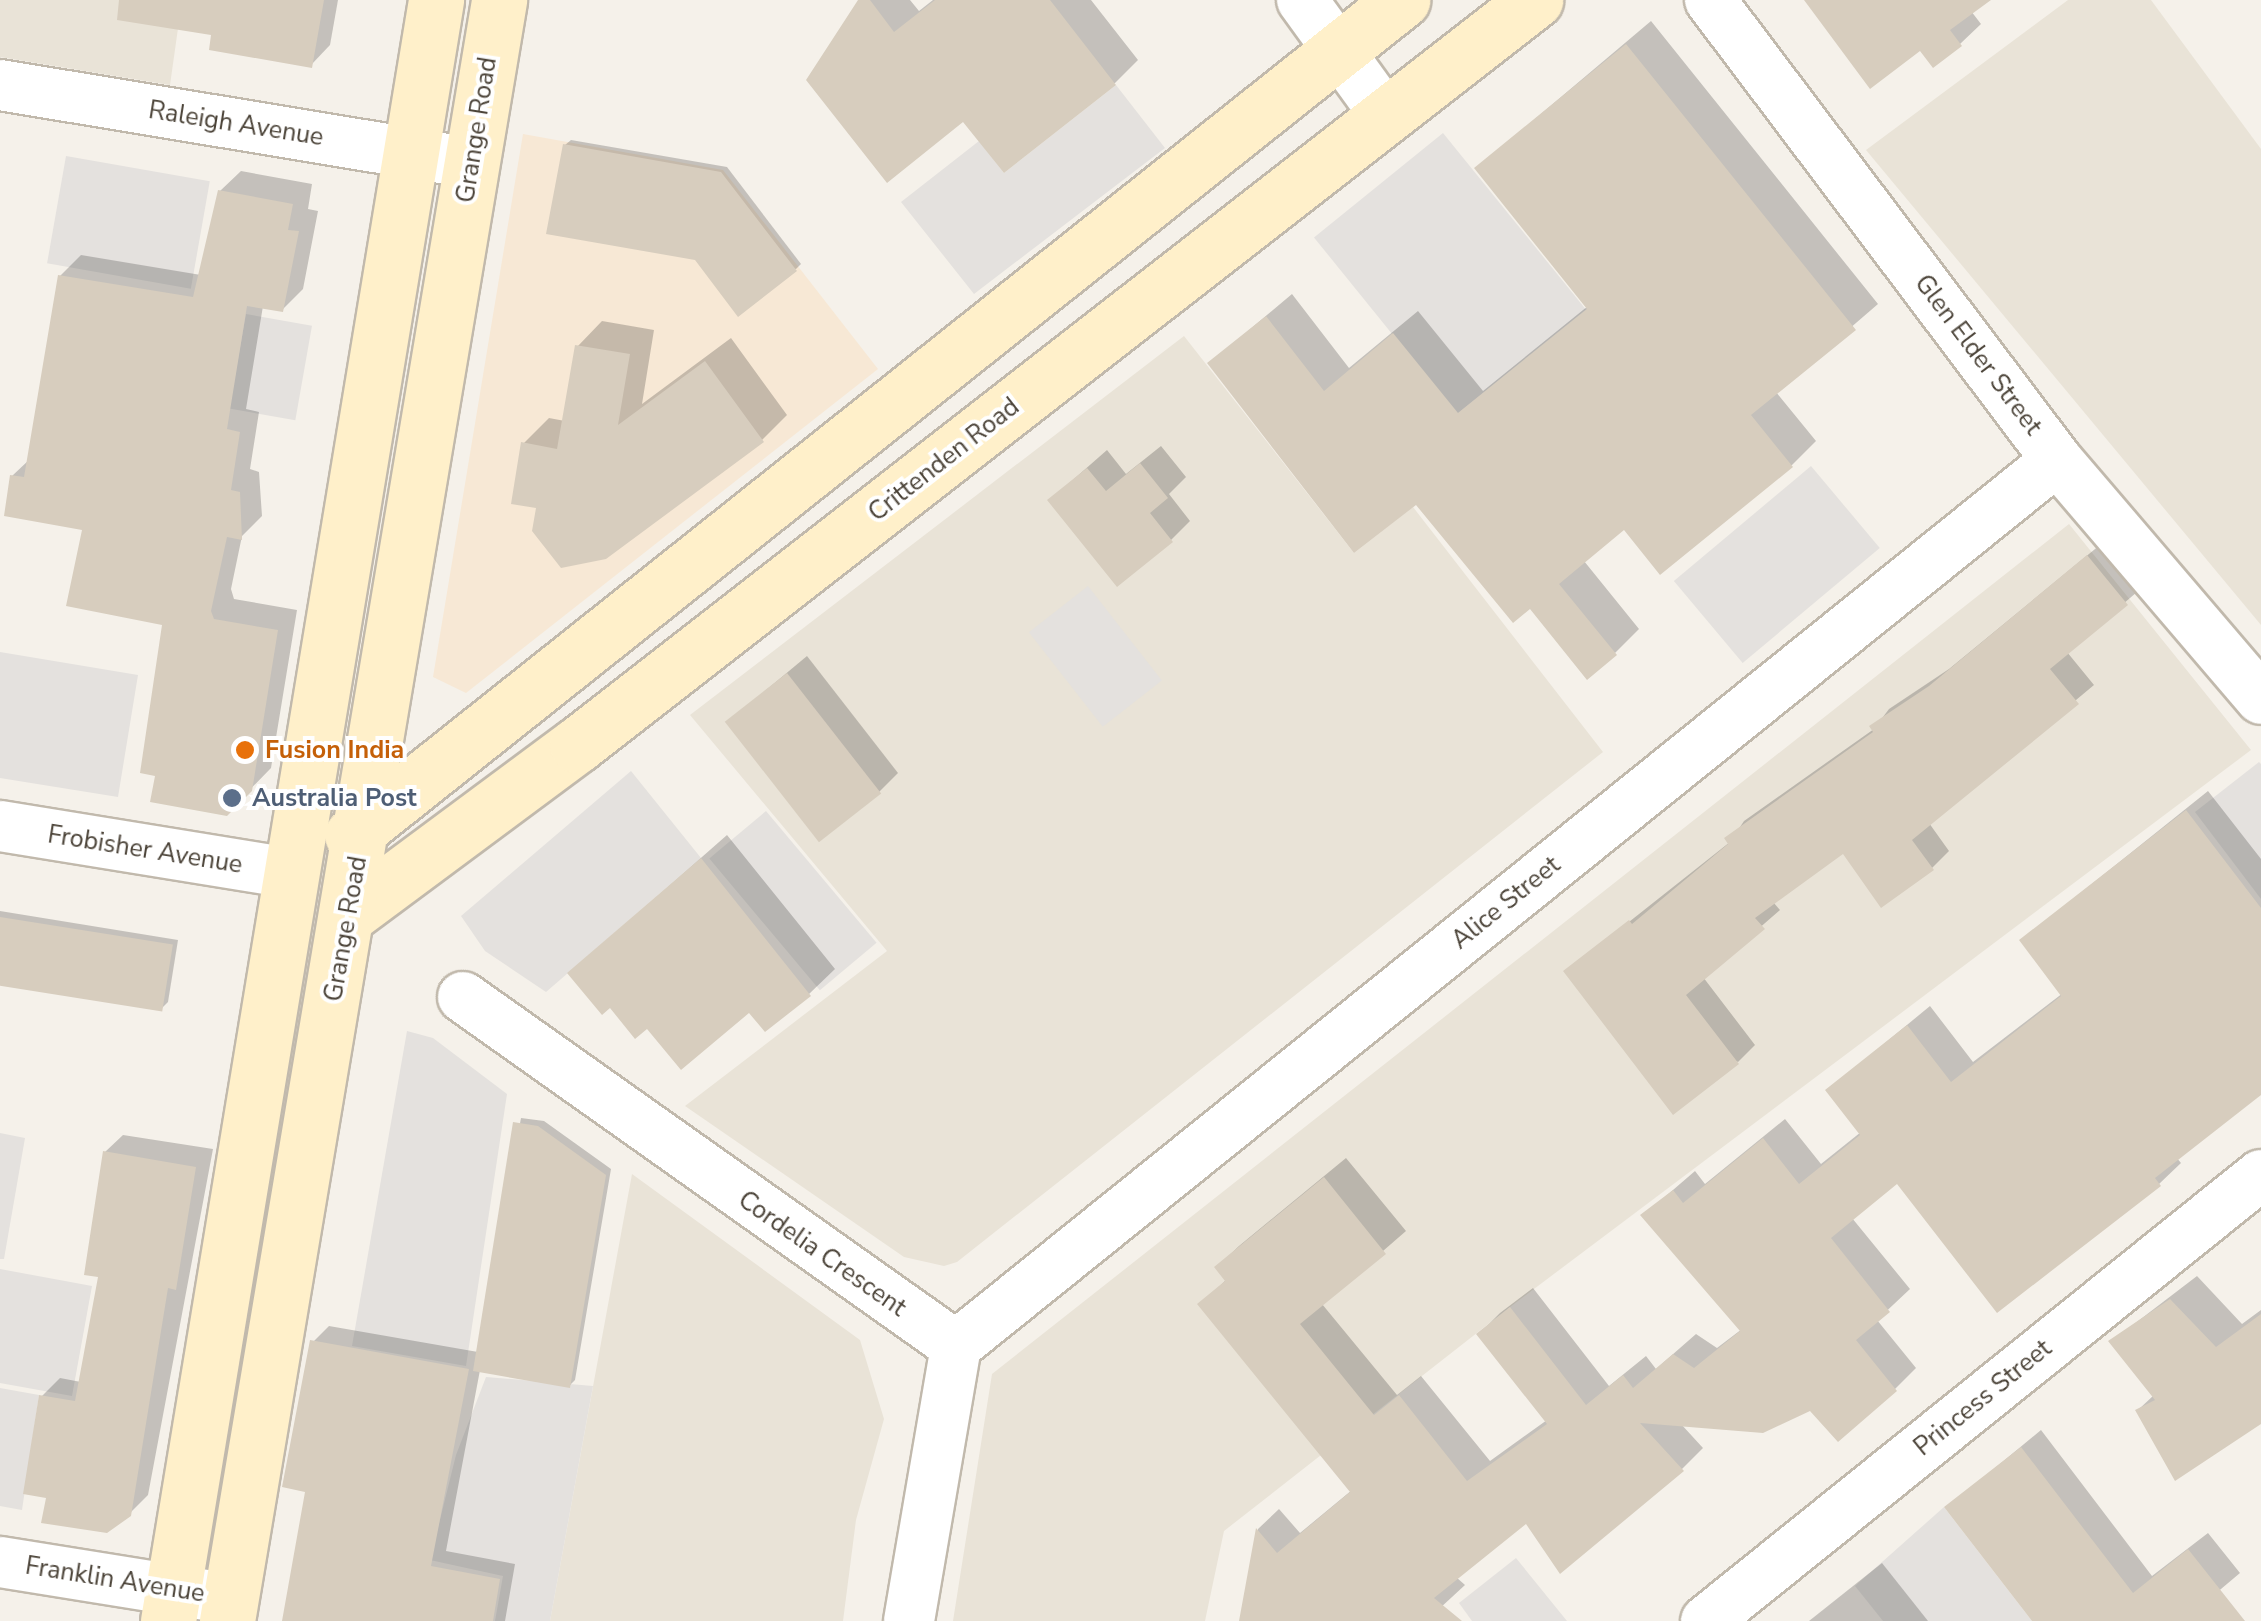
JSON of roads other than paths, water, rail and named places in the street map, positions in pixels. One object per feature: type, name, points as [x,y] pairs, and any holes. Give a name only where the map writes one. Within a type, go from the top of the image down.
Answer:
[{"type":"main road","points":[[171,1605],[436,0]]},
{"type":"main road","name":"Grange Road","points":[[229,1610],[365,827],[499,0]]},
{"type":"main road","points":[[289,873],[365,827],[1402,0]]},
{"type":"main road","name":"Crittenden Road","points":[[348,915],[605,724],[1536,0]]},
{"type":"main road","points":[[391,666],[424,729],[476,738]]},
{"type":"main road","points":[[289,873],[348,915]]},
{"type":"street","points":[[1302,0],[1386,116]]},
{"type":"street","name":"Glen Elder Street","points":[[1710,0],[2057,460],[2261,698]]},
{"type":"street","name":"Raleigh Avenue","points":[[0,85],[472,163]]},
{"type":"street","name":"Alice Street","points":[[956,1346],[2057,460]]},
{"type":"street","name":"Frobisher Avenue","points":[[0,826],[289,873]]},
{"type":"street","name":"Cordelia Crescent","points":[[463,997],[956,1346]]},
{"type":"street","name":"Princess Street","points":[[1706,1621],[2261,1176]]},
{"type":"street","points":[[908,1621],[956,1346]]},
{"type":"street","name":"Franklin Avenue","points":[[0,1562],[171,1605],[229,1610]]},
{"type":"place","name":"Fusion India","points":[[245,750]]},
{"type":"place","name":"Australia Post","points":[[232,798]]}]
